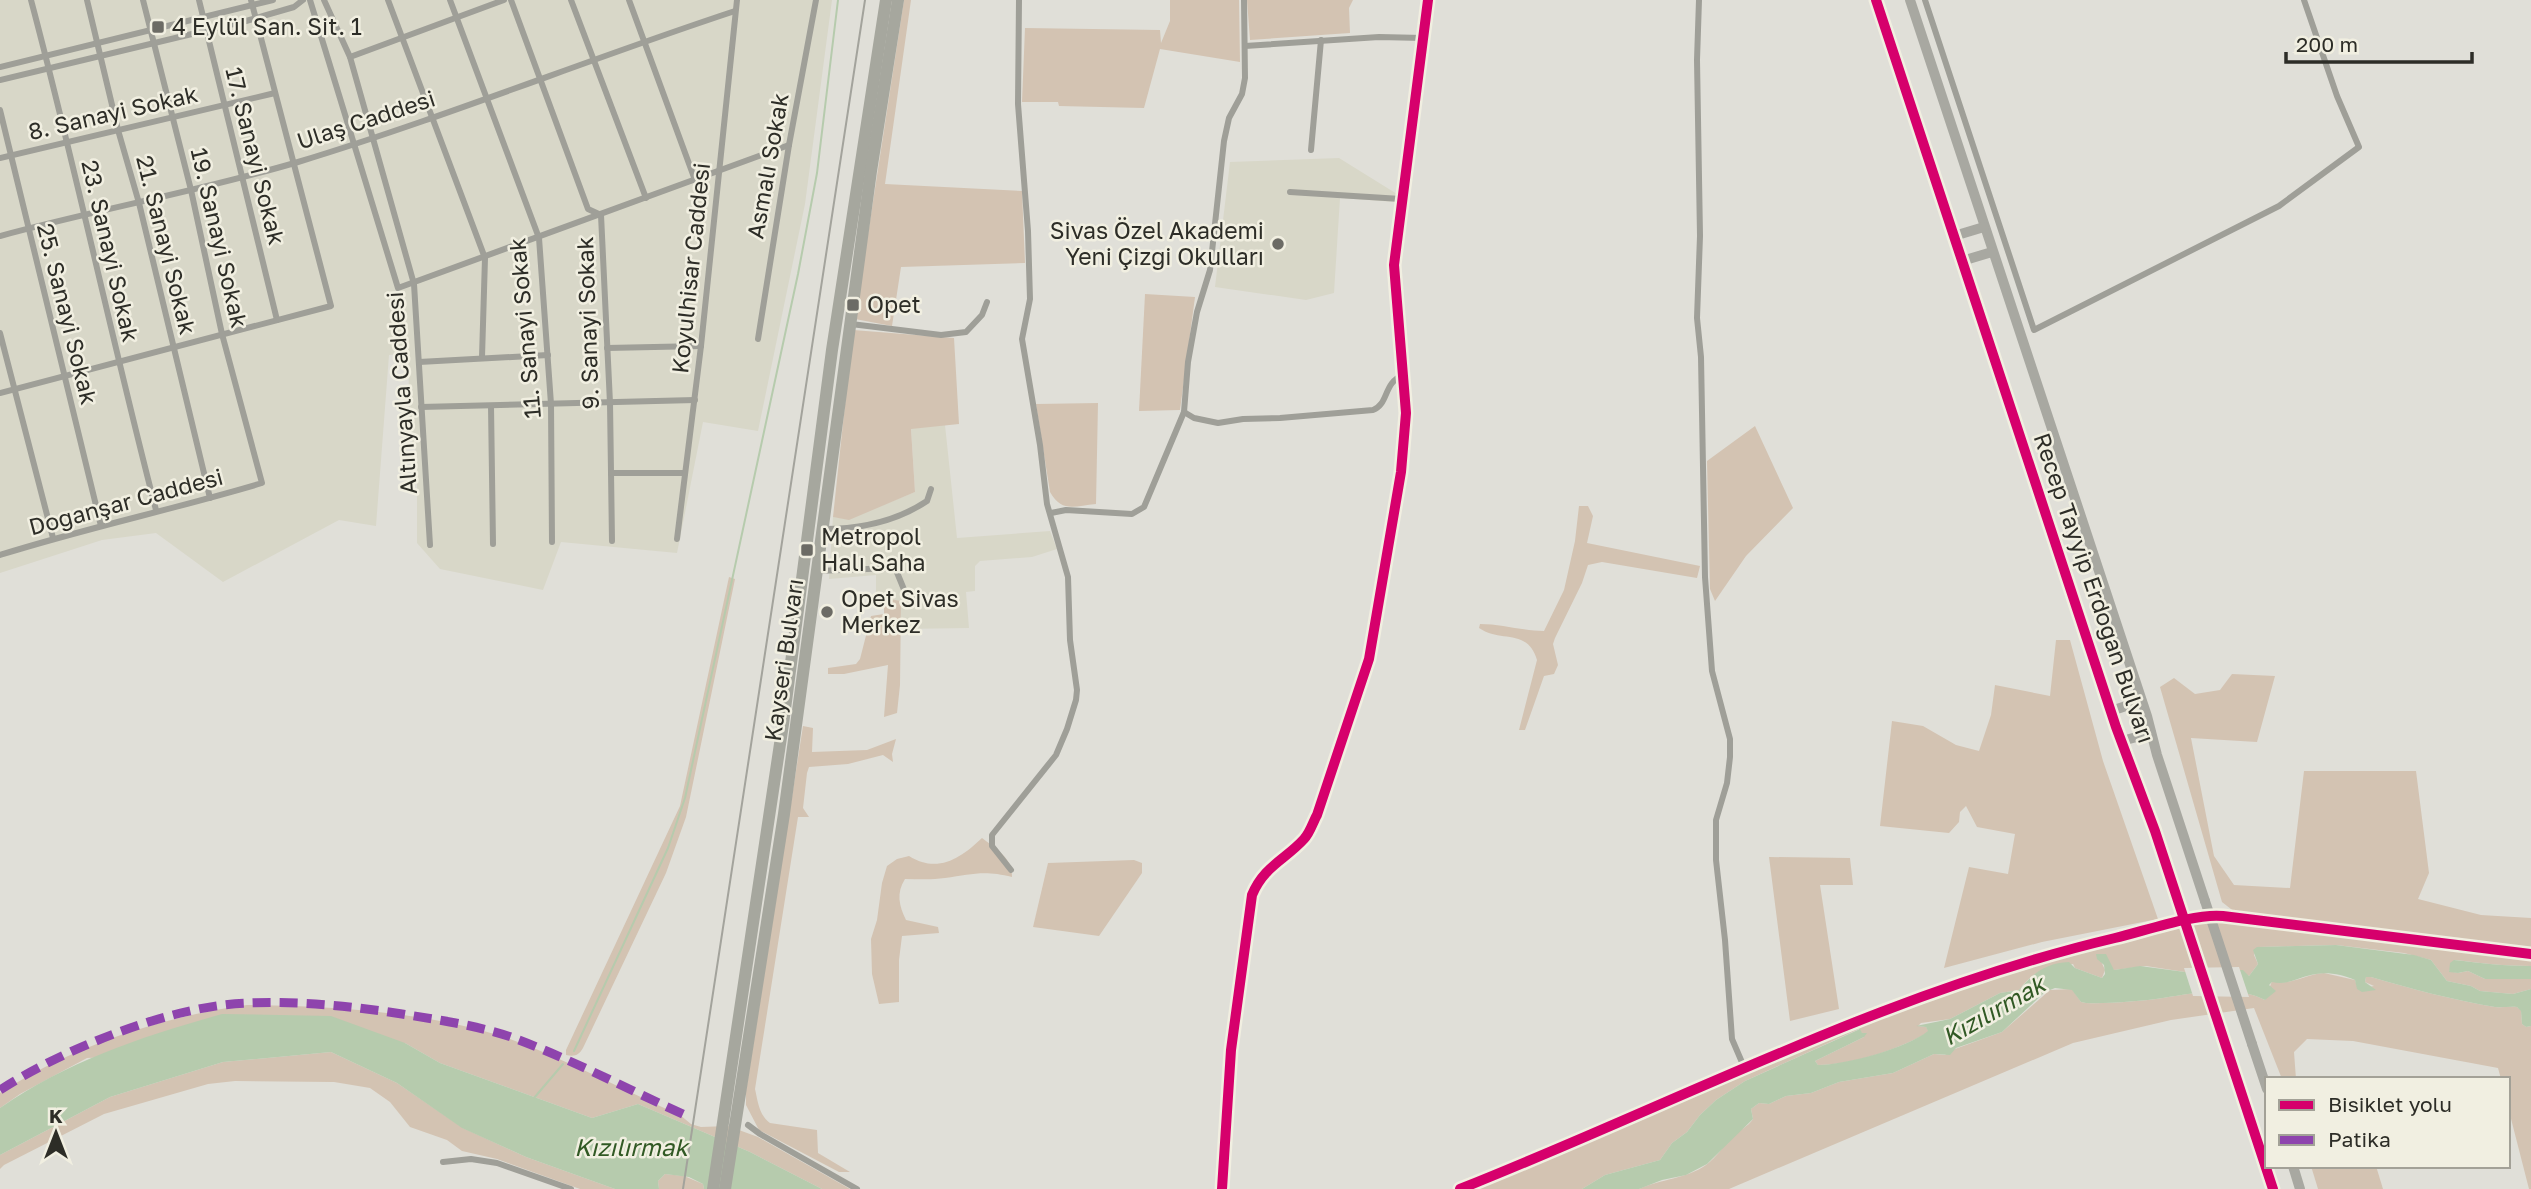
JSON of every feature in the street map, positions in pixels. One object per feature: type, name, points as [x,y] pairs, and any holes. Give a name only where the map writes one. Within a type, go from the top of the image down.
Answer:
[{"type":"highway","name":"Kayseri Bulvarı","points":[[730,1115],[834,339],[886,0]]},
{"type":"highway","name":"Kayseri Bulvarı","points":[[730,1115],[785,814],[898,0]]},
{"type":"highway","points":[[713,1189],[730,1115]]},
{"type":"highway","points":[[726,1189],[730,1115]]},
{"type":"street","name":"23. Sanayi Sokak","points":[[31,0],[85,215],[117,361],[156,510]]},
{"type":"street","name":"21. Sanayi Sokak","points":[[87,0],[210,498]]},
{"type":"street","name":"19. Sanayi Sokak","points":[[143,0],[191,190],[222,334],[262,482]]},
{"type":"street","name":"17. Sanayi Sokak","points":[[199,0],[276,320]]},
{"type":"street","points":[[0,66],[273,0]]},
{"type":"street","points":[[0,80],[256,18],[294,7],[303,0]]},
{"type":"street","name":"Altınyayla Caddesi","points":[[310,0],[398,288],[414,284]]},
{"type":"street","name":"Altınyayla Caddesi","points":[[324,0],[350,57],[414,284],[430,545]]},
{"type":"street","points":[[388,0],[485,258],[482,357]]},
{"type":"street","name":"11. Sanayi Sokak","points":[[450,0],[539,237],[551,404],[552,542]]},
{"type":"street","points":[[350,57],[504,0]]},
{"type":"street","name":"9. Sanayi Sokak","points":[[511,0],[588,209],[601,215],[610,403],[612,541]]},
{"type":"street","points":[[571,0],[646,198]]},
{"type":"street","points":[[629,0],[695,180]]},
{"type":"street","name":"Koyulhisar Caddesi","points":[[677,539],[695,400],[737,0]]},
{"type":"street","name":"Asmalı Sokak","points":[[758,339],[789,145],[816,0]]},
{"type":"street","points":[[1012,870],[992,846],[992,835],[1056,755],[1076,700],[1077,678],[1070,640],[1068,577],[1047,504],[1022,339],[1030,299],[1028,231],[1018,104],[1019,0]]},
{"type":"street","points":[[1051,513],[1066,510],[1132,514],[1144,507],[1184,412],[1188,362],[1197,312],[1210,270],[1224,141],[1229,118],[1242,94],[1244,0]]},
{"type":"street","points":[[1222,1189],[1229,1071],[1252,895],[1269,868],[1305,838],[1317,814],[1369,659],[1404,453],[1406,427],[1394,265],[1427,0]]},
{"type":"street","points":[[1699,0],[1697,60],[1700,236],[1697,318],[1701,357],[1705,577],[1712,671],[1730,739],[1727,783],[1716,820],[1716,860],[1732,1039],[1744,1067]]},
{"type":"street","name":"Recep Tayyip Erdoğan Bulvarı","points":[[1876,0],[2111,711],[2155,831],[2265,1165]]},
{"type":"street","name":"Recep Tayyip Erdoğan Bulvarı","points":[[1910,0],[2265,1083]]},
{"type":"street","points":[[1925,0],[2034,330],[2279,206],[2359,147],[2337,96],[2304,0]]},
{"type":"street","points":[[0,393],[331,306],[252,3]]},
{"type":"street","name":"Ulaş Caddesi","points":[[0,236],[295,163],[735,11]]},
{"type":"street","points":[[1245,46],[1379,37],[1423,38]]},
{"type":"street","points":[[1311,150],[1321,40]]},
{"type":"street","name":"8. Sanayi Sokak","points":[[0,158],[275,93]]},
{"type":"street","name":"25. Sanayi Sokak","points":[[0,110],[101,526]]},
{"type":"street","points":[[414,284],[789,145]]},
{"type":"street","points":[[1290,192],[1401,199]]},
{"type":"street","points":[[1954,236],[1984,227]]},
{"type":"street","points":[[1962,261],[2003,237]]},
{"type":"street","points":[[851,324],[941,335],[966,332],[982,315],[987,302]]},
{"type":"street","points":[[0,333],[53,538]]},
{"type":"street","points":[[607,348],[701,346]]},
{"type":"street","points":[[419,362],[548,355]]},
{"type":"street","points":[[1184,412],[1194,418],[1218,423],[1373,410],[1383,402],[1389,384],[1403,374]]},
{"type":"street","points":[[421,407],[695,400]]},
{"type":"street","points":[[491,405],[493,544]]},
{"type":"street","points":[[611,473],[685,473]]},
{"type":"street","name":"Doğanşar Caddesi","points":[[0,555],[53,538],[262,482]]},
{"type":"street","points":[[823,529],[860,528],[909,511],[928,501],[931,489]]},
{"type":"street","points":[[817,571],[892,568],[896,570],[905,593],[920,596]]},
{"type":"street","points":[[2111,711],[2141,701]]},
{"type":"street","points":[[2122,741],[2151,733]]},
{"type":"street","points":[[1460,1189],[1744,1067],[1953,985],[2069,949],[2215,915],[2531,954]]},
{"type":"street","points":[[748,1125],[857,1189]]},
{"type":"street","points":[[443,1162],[471,1159],[497,1163],[572,1189]]},
{"type":"street","name":"Recep Tayyip Erdoğan Bulvarı","points":[[2266,1168],[2273,1189]]},
{"type":"street","points":[[2294,1168],[2300,1189]]},
{"type":"shaded area","points":[[0,0],[832,0],[805,204],[758,431],[703,422],[677,553],[561,542],[543,590],[440,569],[417,543],[417,454],[410,436],[408,353],[389,355],[376,526],[339,520],[223,582],[156,533],[102,540],[0,573]]},
{"type":"shaded area","points":[[904,0],[911,0],[885,184],[1022,191],[1025,263],[901,267],[892,326],[855,319]]},
{"type":"shaded area","points":[[1170,0],[1239,0],[1240,62],[1160,49],[1144,108],[1059,106],[1058,102],[1022,102],[1025,28],[1160,30],[1161,43],[1170,21]]},
{"type":"shaded area","points":[[1247,0],[1353,0],[1349,8],[1350,33],[1250,40]]},
{"type":"shaded area","name":"Sivas Özel Akademi Yeni Çizgi Okulları","points":[[1339,158],[1397,194],[1396,202],[1340,198],[1334,293],[1306,300],[1215,287],[1230,162]]},
{"type":"shaded area","points":[[1145,294],[1195,297],[1180,410],[1139,411]]},
{"type":"shaded area","points":[[853,330],[954,338],[959,424],[911,429],[915,492],[849,520],[833,517]]},
{"type":"shaded area","points":[[1098,403],[1096,504],[1064,506],[1050,492],[1036,404]]},
{"type":"shaded area","points":[[945,425],[957,538],[1050,531],[1057,549],[1032,557],[980,561],[975,566],[975,591],[966,592],[969,628],[901,629],[900,601],[876,597],[876,575],[829,579],[833,517],[849,519],[915,492],[911,428]]},
{"type":"shaded area","points":[[1755,426],[1793,508],[1746,556],[1715,601],[1710,589],[1707,461]]},
{"type":"shaded area","points":[[1579,506],[1588,506],[1593,516],[1587,543],[1700,566],[1697,578],[1602,562],[1588,565],[1553,644],[1558,665],[1554,674],[1544,676],[1525,730],[1519,730],[1537,660],[1527,644],[1487,632],[1479,628],[1480,624],[1544,631],[1564,590],[1575,541]]},
{"type":"shaded area","points":[[729,577],[735,579],[686,817],[666,873],[583,1048],[576,1055],[566,1055],[680,806]]},
{"type":"shaded area","points":[[884,598],[901,601],[897,713],[884,717],[888,665],[844,674],[828,674],[828,668],[856,664],[860,659],[871,616],[884,614]]},
{"type":"shaded area","points":[[2056,640],[2070,640],[2103,761],[2158,919],[2042,942],[1944,968],[1969,867],[2008,874],[2015,834],[1977,827],[1966,806],[1960,812],[1959,822],[1949,833],[1880,826],[1892,721],[1923,726],[1956,745],[1979,751],[1991,715],[1995,685],[2050,696]]},
{"type":"shaded area","points":[[2232,674],[2275,676],[2257,742],[2191,738],[2214,856],[2234,885],[2290,888],[2304,771],[2416,771],[2429,873],[2418,899],[2481,915],[2531,918],[2531,948],[2236,913],[2222,902],[2160,687],[2174,678],[2195,694],[2220,690]]},
{"type":"shaded area","points":[[803,726],[813,728],[812,752],[867,750],[896,739],[893,762],[883,755],[848,764],[809,767],[803,808],[809,817],[798,817],[755,1089],[766,1120],[770,1123],[817,1130],[818,1153],[850,1172],[839,1172],[759,1130],[746,1105]]},
{"type":"shaded area","points":[[982,838],[1007,859],[1012,877],[986,873],[935,879],[905,879],[899,899],[906,920],[938,927],[939,933],[902,936],[899,1002],[879,1004],[872,974],[871,939],[887,866],[897,859],[909,856],[930,864],[948,861],[966,852]]},
{"type":"shaded area","points":[[1769,857],[1850,858],[1853,885],[1820,885],[1839,1009],[1790,1021]]},
{"type":"shaded area","points":[[1134,860],[1142,863],[1142,873],[1099,936],[1033,927],[1048,863]]},
{"type":"shaded area","points":[[2215,918],[2531,958],[2531,966],[2455,960],[2449,971],[2468,971],[2485,979],[2531,979],[2531,989],[2513,994],[2480,991],[2471,986],[2447,981],[2431,960],[2404,953],[2336,945],[2258,947],[2254,955],[2258,964],[2249,976],[2238,970],[2185,972],[2146,966],[2114,970],[2101,961],[2105,970],[2102,978],[2075,968],[2073,964],[2056,967],[2037,973],[2019,990],[2000,993],[1950,1019],[1921,1023],[1918,1026],[1926,1027],[1929,1031],[1888,1051],[1845,1062],[1818,1065],[1815,1061],[1864,1037],[1859,1029],[1745,1081],[1716,1100],[1687,1132],[1672,1143],[1660,1160],[1605,1175],[1582,1189],[1469,1189],[1751,1069],[1935,997],[2073,951]]},
{"type":"shaded area","points":[[2317,974],[2355,980],[2358,989],[2374,986],[2365,982],[2366,977],[2371,977],[2464,1001],[2495,1007],[2517,1007],[2521,1010],[2522,1024],[2531,1026],[2531,1189],[2510,1115],[2510,1077],[2500,1077],[2498,1068],[2353,1041],[2307,1039],[2294,1052],[2296,1077],[2281,1077],[2254,1008],[2171,1020],[2073,1043],[1729,1189],[1639,1189],[1690,1173],[1706,1165],[1732,1137],[1751,1122],[1751,1109],[1759,1103],[1769,1104],[1786,1096],[1811,1093],[1839,1082],[1893,1073],[1934,1054],[1945,1055],[2002,1032],[2050,990],[2072,989],[2081,1002],[2086,1003],[2135,1001],[2228,991],[2265,1000],[2272,981],[2286,982]]},
{"type":"shaded area","points":[[247,1005],[380,1012],[448,1022],[510,1039],[680,1115],[691,1124],[701,1127],[728,1126],[758,1137],[850,1189],[822,1189],[750,1152],[638,1104],[592,1118],[440,1063],[405,1043],[87,1058],[20,1094],[0,1108],[0,1093],[57,1061],[88,1048],[182,1017]]},
{"type":"shaded area","points":[[331,1052],[397,1083],[463,1128],[526,1157],[615,1189],[580,1189],[497,1159],[462,1151],[447,1140],[410,1127],[390,1102],[370,1088],[334,1082],[235,1081],[208,1084],[104,1114],[0,1169],[0,1155],[110,1097],[223,1062]]},
{"type":"shaded area","points":[[2312,1168],[2377,1168],[2383,1189],[2318,1189]]},
{"type":"shaded area","points":[[665,1174],[684,1176],[703,1184],[704,1189],[659,1189],[658,1181]]},
{"type":"water","name":"Kızılırmak","points":[[2336,945],[2414,955],[2431,960],[2447,981],[2471,986],[2480,991],[2513,994],[2531,989],[2531,1026],[2522,1024],[2521,1011],[2517,1007],[2495,1007],[2464,1001],[2371,977],[2366,977],[2365,982],[2376,990],[2362,992],[2357,989],[2355,980],[2321,973],[2284,983],[2272,982],[2269,985],[2276,991],[2265,1000],[2228,991],[2135,1001],[2086,1003],[2081,1002],[2072,990],[2055,988],[2045,992],[2002,1032],[1956,1048],[1950,1055],[1934,1054],[1893,1073],[1839,1082],[1811,1093],[1786,1096],[1769,1104],[1759,1103],[1751,1109],[1753,1119],[1707,1164],[1686,1175],[1639,1189],[1582,1189],[1605,1175],[1660,1160],[1672,1143],[1687,1132],[1716,1100],[1745,1081],[1860,1029],[1862,1033],[1867,1033],[1864,1037],[1815,1061],[1818,1065],[1844,1062],[1891,1049],[1928,1031],[1926,1027],[1916,1026],[1950,1019],[2000,993],[2019,990],[2035,974],[2053,964],[2069,962],[2075,968],[2102,978],[2105,974],[2104,965],[2097,959],[2096,954],[2106,954],[2114,970],[2140,966],[2185,972],[2243,970],[2249,976],[2258,964],[2253,950],[2257,947]]},
{"type":"water","points":[[2454,960],[2531,966],[2531,979],[2485,979],[2468,971],[2449,972],[2450,963]]},
{"type":"water","name":"Kızılırmak","points":[[222,1014],[331,1016],[405,1043],[440,1063],[592,1118],[638,1104],[750,1152],[822,1189],[704,1189],[703,1184],[689,1177],[665,1174],[658,1181],[659,1189],[615,1189],[526,1157],[462,1128],[397,1083],[331,1052],[223,1062],[110,1097],[0,1155],[0,1108],[26,1091],[107,1052]]},
{"type":"pier","points":[[2239,967],[2249,997],[2193,996],[2184,968]]},
{"type":"waterway","points":[[574,1051],[668,848],[685,798],[798,274],[817,173],[838,0]]},
{"type":"waterway","points":[[534,1098],[563,1064]]},
{"type":"railway","points":[[683,1189],[865,0]]},
{"type":"marked path","points":[[0,1090],[86,1045],[153,1021],[218,1006],[287,1003],[383,1011],[457,1023],[498,1033],[555,1055],[685,1115]]},
{"type":"cycle path","points":[[1222,1189],[1231,1050],[1252,895],[1263,877],[1310,831],[1369,659],[1401,472],[1406,413],[1394,265],[1428,0]]},
{"type":"cycle path","points":[[1876,0],[2116,727],[2155,831],[2265,1165]]},
{"type":"cycle path","points":[[1460,1189],[1864,1018],[2030,961],[2184,920],[2223,916],[2531,954]]},
{"type":"cycle path","points":[[2266,1168],[2273,1189]]},
{"type":"place","name":"4 Eylül San. Sit. 1","points":[[158,27]]},
{"type":"place","name":"Sivas Özel Akademi Yeni Çizgi Okulları","points":[[1278,244]]},
{"type":"place","name":"Opet","points":[[853,305]]},
{"type":"place","name":"Metropol Halı Saha","points":[[807,550]]},
{"type":"place","name":"Opet Sivas Merkez","points":[[827,612]]}]
